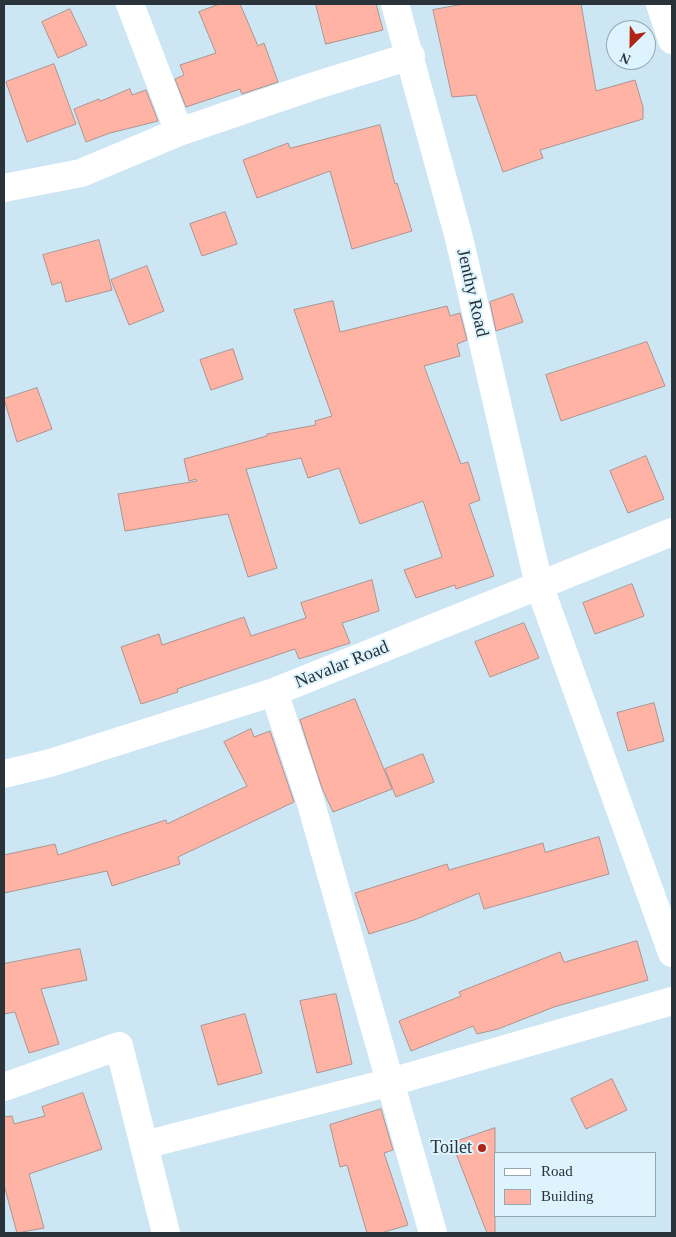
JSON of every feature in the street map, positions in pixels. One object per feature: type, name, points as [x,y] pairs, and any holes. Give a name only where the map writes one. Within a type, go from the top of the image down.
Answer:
[{"type":"street","points":[[130,4],[179,132]]},
{"type":"street","name":"Jenthy Road","points":[[396,4],[459,238],[539,585],[672,953]]},
{"type":"street","points":[[660,4],[672,40]]},
{"type":"street","points":[[4,188],[80,173],[179,132],[314,86],[410,56]]},
{"type":"street","name":"Navalar Road","points":[[4,774],[50,763],[274,692],[672,532]]},
{"type":"street","points":[[274,692],[310,800],[432,1233]]},
{"type":"street","points":[[144,1145],[391,1082],[672,1001]]},
{"type":"street","points":[[4,1087],[119,1046],[166,1233]]},
{"type":"building","points":[[220,4],[240,4],[258,46],[264,43],[278,82],[242,94],[240,89],[186,107],[175,79],[184,75],[180,65],[216,53],[199,12]]},
{"type":"building","points":[[316,4],[376,4],[383,30],[326,44]]},
{"type":"building","points":[[464,4],[581,4],[596,91],[635,80],[643,107],[643,119],[540,150],[543,158],[503,172],[476,95],[452,97],[433,10]]},
{"type":"building","points":[[70,9],[87,45],[58,58],[42,22]]},
{"type":"building","points":[[54,64],[76,124],[27,142],[6,82]]},
{"type":"building","points":[[130,89],[132,95],[146,90],[158,121],[110,133],[86,142],[74,109]]},
{"type":"building","points":[[380,125],[395,184],[397,183],[412,231],[352,249],[330,171],[257,198],[243,160],[288,143],[290,148]]},
{"type":"building","points":[[225,212],[237,244],[202,256],[190,224]]},
{"type":"building","points":[[99,240],[112,290],[66,302],[61,282],[52,285],[43,255]]},
{"type":"building","points":[[147,266],[164,311],[129,325],[111,280]]},
{"type":"building","points":[[513,294],[523,322],[496,331],[490,302]]},
{"type":"building","points":[[333,301],[340,332],[447,306],[450,316],[460,313],[467,340],[457,344],[460,356],[424,366],[461,464],[468,462],[480,500],[469,504],[494,576],[456,589],[455,585],[416,598],[404,570],[442,557],[423,501],[360,524],[339,468],[308,478],[301,458],[246,469],[277,568],[248,577],[228,514],[125,531],[118,494],[197,481],[196,479],[189,481],[184,459],[267,436],[267,434],[316,425],[315,421],[332,416],[294,310]]},
{"type":"building","points":[[647,342],[665,386],[561,421],[546,375]]},
{"type":"building","points":[[233,349],[243,379],[211,390],[200,360]]},
{"type":"building","points":[[37,388],[52,429],[17,442],[4,399]]},
{"type":"building","points":[[646,456],[664,499],[628,513],[610,471]]},
{"type":"building","points":[[372,580],[379,611],[342,623],[350,643],[299,659],[295,649],[177,689],[178,692],[141,704],[121,647],[159,634],[162,645],[244,617],[251,636],[306,618],[301,603]]},
{"type":"building","points":[[632,584],[644,616],[595,634],[583,603]]},
{"type":"building","points":[[524,623],[539,658],[490,677],[475,642]]},
{"type":"building","points":[[355,699],[392,789],[333,812],[322,788],[300,720]]},
{"type":"building","points":[[654,703],[664,741],[628,751],[617,713]]},
{"type":"building","points":[[251,729],[254,737],[270,731],[294,802],[178,857],[180,864],[112,886],[107,871],[4,893],[4,855],[55,844],[58,855],[166,820],[167,824],[247,786],[224,742]]},
{"type":"building","points":[[423,754],[434,782],[396,797],[385,769]]},
{"type":"building","points":[[599,837],[609,874],[484,909],[479,893],[414,920],[369,934],[355,893],[447,864],[449,870],[543,843],[545,852]]},
{"type":"building","points":[[637,941],[648,980],[554,1007],[498,1029],[477,1034],[473,1026],[411,1051],[399,1021],[461,996],[459,992],[560,952],[564,962]]},
{"type":"building","points":[[80,949],[87,980],[41,989],[59,1044],[29,1053],[15,1012],[4,1014],[4,964]]},
{"type":"building","points":[[336,994],[352,1064],[317,1073],[300,1001]]},
{"type":"building","points":[[245,1014],[262,1073],[218,1085],[201,1026]]},
{"type":"building","points":[[612,1079],[627,1110],[586,1129],[571,1099]]},
{"type":"building","points":[[83,1093],[102,1149],[29,1174],[44,1228],[17,1233],[4,1185],[4,1117],[12,1116],[14,1124],[45,1116],[42,1107]]},
{"type":"building","points":[[381,1109],[393,1150],[384,1153],[408,1225],[381,1233],[367,1233],[347,1165],[340,1167],[330,1125]]},
{"type":"building","points":[[495,1128],[493,1217],[495,1217],[495,1233],[487,1233],[452,1143]]},
{"type":"place","name":"Toilet","points":[[482,1148]]}]
